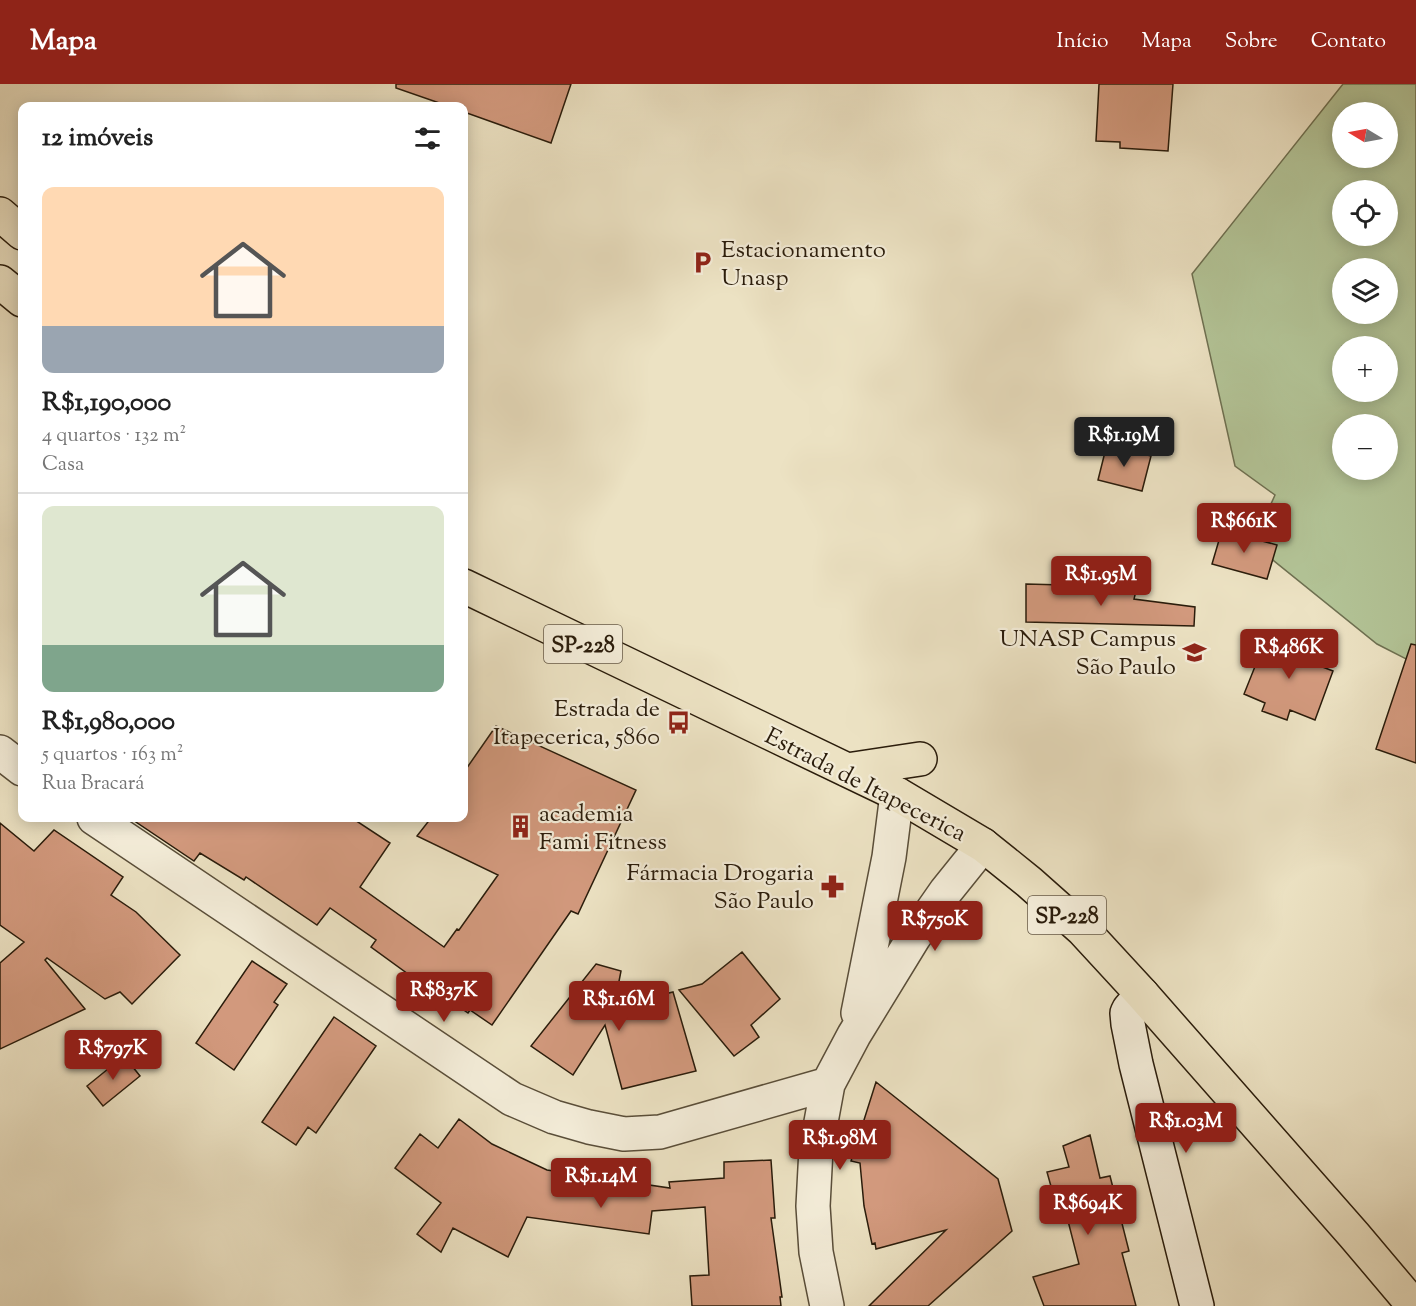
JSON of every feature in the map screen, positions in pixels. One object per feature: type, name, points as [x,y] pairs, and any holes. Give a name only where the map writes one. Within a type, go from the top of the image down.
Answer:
[{"type":"main road","points":[[0,214],[18,230]]},
{"type":"main road","points":[[0,282],[18,297]]},
{"type":"main road","name":"Estrada de Itapecerica","points":[[468,588],[897,794],[983,845],[1083,930],[1142,994],[1414,1306]]},
{"type":"main road","points":[[847,770],[920,759]]},
{"type":"street","points":[[0,752],[18,768]]},
{"type":"street","points":[[0,771],[18,771]]},
{"type":"street","points":[[854,1035],[889,858],[897,794]]},
{"type":"street","points":[[100,822],[512,1099],[554,1117],[624,1134],[660,1132],[828,1084]]},
{"type":"street","points":[[827,1306],[816,1252],[813,1206],[816,1149],[828,1084],[854,1035],[914,937],[946,891],[983,845]]},
{"type":"street","points":[[1142,994],[1127,1013],[1128,1024],[1197,1306]]},
{"type":"green space","points":[[1343,84],[1416,84],[1416,664],[1377,644],[1253,544],[1275,495],[1235,466],[1192,274]]},
{"type":"building","points":[[396,84],[571,84],[551,143],[468,113],[468,102],[436,102],[396,88]]},
{"type":"building","points":[[1099,84],[1173,84],[1168,151],[1120,148],[1120,142],[1096,141]]},
{"type":"building","points":[[1107,444],[1151,456],[1142,491],[1098,480]]},
{"type":"building","points":[[1222,530],[1277,545],[1267,579],[1212,564]]},
{"type":"building","points":[[1026,584],[1137,587],[1134,599],[1195,607],[1194,626],[1026,622]]},
{"type":"building","points":[[1293,633],[1314,641],[1307,661],[1333,671],[1315,720],[1290,710],[1287,720],[1262,711],[1265,703],[1244,694],[1264,644],[1285,652]]},
{"type":"building","points":[[1411,644],[1416,645],[1416,763],[1376,749]]},
{"type":"building","points":[[496,726],[636,790],[578,914],[571,911],[492,1025],[470,1010],[468,1013],[428,985],[426,987],[371,947],[376,940],[330,908],[317,925],[246,877],[244,880],[200,853],[194,861],[136,822],[358,822],[390,843],[360,887],[444,947],[457,929],[459,930],[498,875],[417,836],[428,822],[468,822],[468,766]]},
{"type":"building","points":[[0,823],[34,851],[54,830],[123,877],[111,895],[136,912],[180,955],[132,1004],[120,992],[105,999],[47,958],[45,960],[85,1009],[0,1049],[0,963],[24,942],[0,925]]},
{"type":"building","points":[[742,952],[780,999],[751,1025],[759,1037],[734,1056],[679,990],[702,984]]},
{"type":"building","points":[[252,961],[287,984],[274,1002],[278,1005],[234,1070],[196,1043]]},
{"type":"building","points":[[596,964],[621,971],[614,1007],[673,992],[696,1071],[622,1089],[605,1025],[573,1075],[531,1046]]},
{"type":"building","points":[[334,1017],[376,1046],[316,1133],[308,1127],[296,1145],[262,1122]]},
{"type":"building","points":[[124,1056],[140,1076],[103,1106],[87,1086]]},
{"type":"building","points":[[876,1082],[998,1179],[1012,1231],[928,1306],[869,1306],[946,1230],[876,1249],[875,1243],[872,1244],[864,1206],[860,1163],[851,1161]]},
{"type":"building","points":[[459,1119],[492,1144],[547,1170],[670,1188],[669,1182],[724,1178],[724,1162],[771,1160],[775,1218],[771,1218],[782,1297],[780,1297],[781,1306],[692,1306],[690,1276],[709,1275],[705,1207],[652,1211],[649,1234],[527,1217],[508,1257],[453,1228],[441,1252],[417,1234],[441,1203],[395,1168],[420,1134],[438,1148]]},
{"type":"building","points":[[1090,1135],[1100,1178],[1110,1176],[1129,1251],[1122,1253],[1136,1306],[1044,1306],[1033,1277],[1079,1264],[1066,1213],[1059,1215],[1047,1172],[1069,1167],[1063,1146]]},
{"type":"place","name":"Estacionamento Unasp","points":[[703,263]]},
{"type":"place","name":"UNASP Campus São Paulo","points":[[1194,652]]},
{"type":"place","name":"Estrada de Itapecerica, 5860","points":[[678,722]]},
{"type":"place","name":"academia Fami Fitness","points":[[521,827]]},
{"type":"place","name":"Fármacia Drogaria São Paulo","points":[[832,886]]}]
